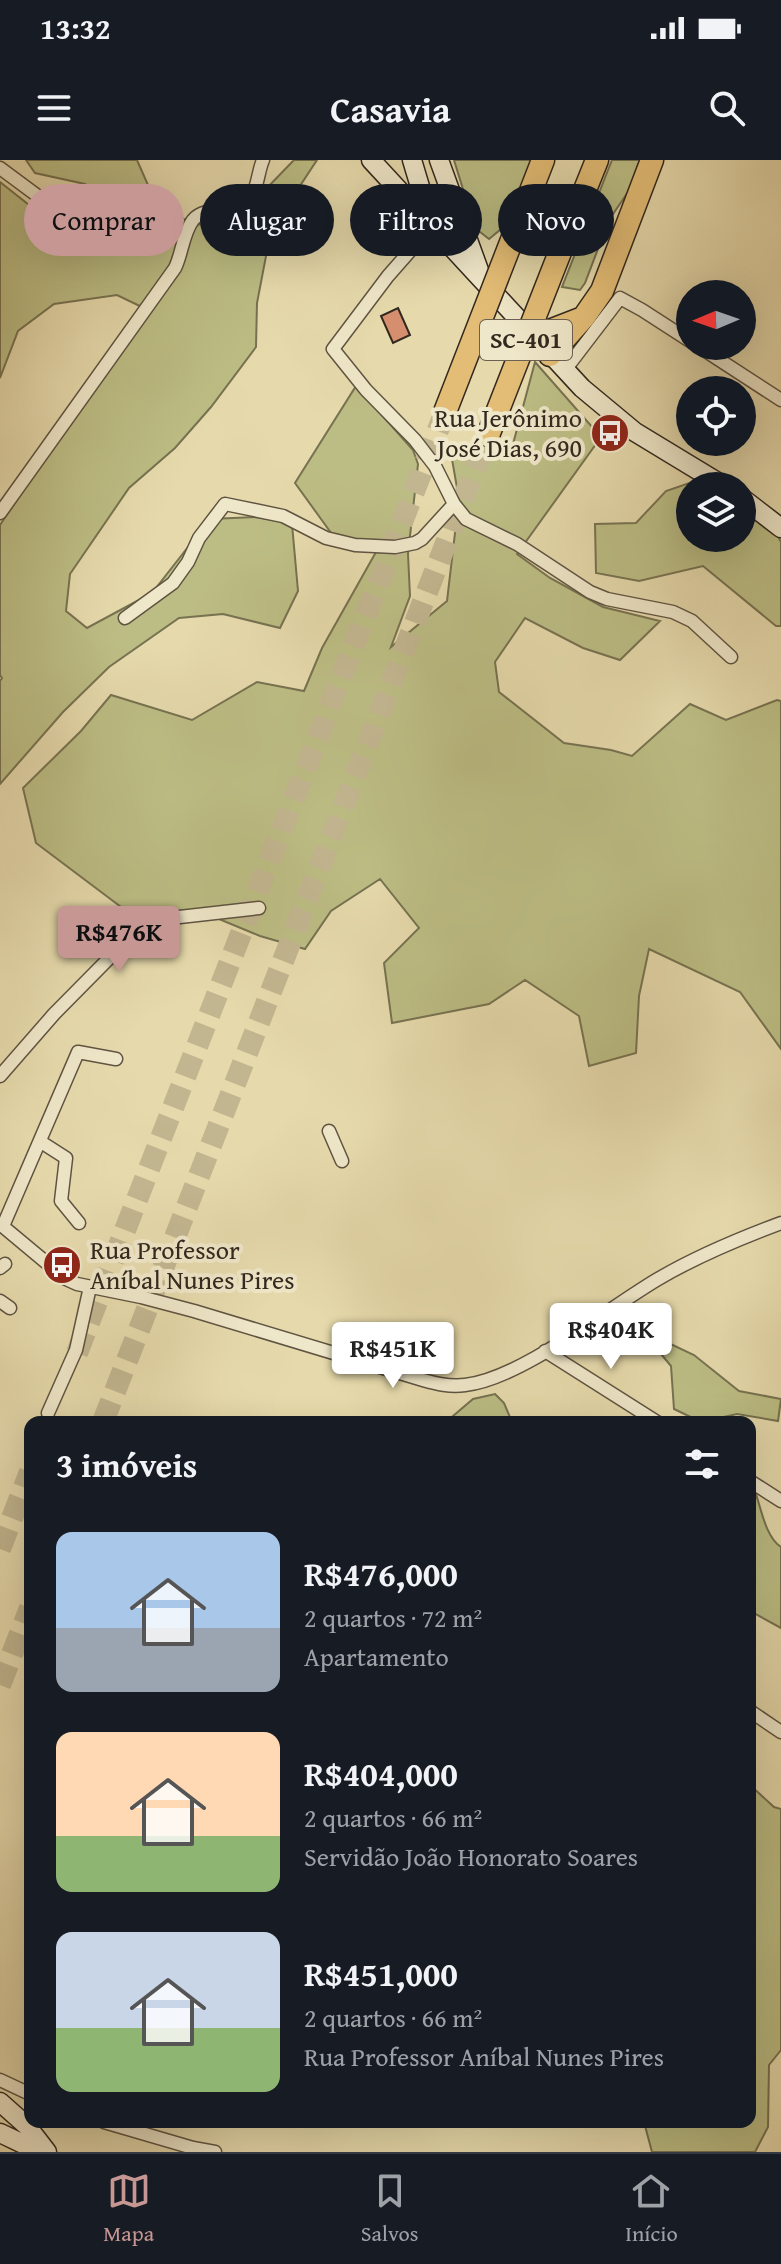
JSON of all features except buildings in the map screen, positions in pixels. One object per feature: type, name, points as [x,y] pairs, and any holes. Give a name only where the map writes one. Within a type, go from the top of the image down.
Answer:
[{"type":"highway","name":"SC-401","points":[[445,412],[543,160]]},
{"type":"highway","name":"SC-401","points":[[489,433],[597,160]]},
{"type":"highway","points":[[534,337],[584,317],[611,295],[652,160]]},
{"type":"highway","points":[[558,362],[584,317]]},
{"type":"main road","points":[[371,160],[393,184]]},
{"type":"main road","points":[[412,160],[419,184]]},
{"type":"main road","points":[[439,160],[447,184]]},
{"type":"main road","points":[[459,256],[558,362],[617,419],[702,472]]},
{"type":"main road","points":[[473,256],[483,283]]},
{"type":"main road","points":[[756,509],[781,528]]},
{"type":"main road","points":[[0,2102],[24,2123]]},
{"type":"main road","points":[[29,2128],[47,2152]]},
{"type":"main road","points":[[0,2133],[40,2152]]},
{"type":"street","points":[[0,513],[175,268],[191,222],[198,215],[240,207],[248,202],[263,160]]},
{"type":"street","points":[[0,168],[24,186]]},
{"type":"street","points":[[406,256],[333,349],[366,390],[415,440],[435,466],[454,504],[466,519],[517,544],[590,592],[607,599],[673,612],[692,621],[731,657]]},
{"type":"street","points":[[558,362],[611,295],[676,332]]},
{"type":"street","points":[[720,360],[781,400]]},
{"type":"street","points":[[125,618],[173,583],[188,562],[199,538],[225,504],[283,516],[326,538],[355,545],[395,547],[422,539],[454,504]]},
{"type":"street","points":[[0,1076],[54,1014],[139,928],[153,920],[259,908]]},
{"type":"street","points":[[116,1059],[78,1052],[41,1142],[1,1225],[66,1279],[194,1311],[442,1386],[479,1382],[545,1351],[674,1270],[738,1239],[781,1223]]},
{"type":"street","points":[[329,1131],[342,1161]]},
{"type":"street","points":[[41,1142],[66,1158],[61,1201],[79,1223]]},
{"type":"street","points":[[48,1413],[76,1350],[90,1287]]},
{"type":"street","points":[[545,1351],[648,1416]]},
{"type":"street","points":[[756,1485],[781,1501]]},
{"type":"street","points":[[756,1715],[781,1732]]},
{"type":"street","points":[[0,2080],[24,2091]]},
{"type":"street","points":[[125,2128],[215,2152]]},
{"type":"green space","points":[[26,160],[137,160],[148,184],[85,184],[35,173]]},
{"type":"green space","points":[[294,160],[317,160],[301,184],[271,184]]},
{"type":"green space","points":[[454,160],[533,160],[525,184],[498,184],[498,232],[489,239],[482,234],[482,184],[461,184]]},
{"type":"green space","points":[[612,160],[640,160],[628,192],[614,213],[614,184],[603,184]]},
{"type":"green space","points":[[0,182],[24,201],[24,256],[184,256],[184,219],[190,224],[200,224],[200,256],[266,256],[257,303],[256,347],[211,407],[175,448],[129,488],[70,574],[66,611],[87,628],[152,593],[210,519],[257,517],[292,524],[298,591],[280,628],[223,614],[179,618],[109,667],[63,712],[0,784],[0,525],[146,309],[117,295],[54,304],[18,331],[0,378]]},
{"type":"green space","points":[[574,256],[595,256],[580,290],[562,287]]},
{"type":"green space","points":[[535,362],[601,437],[517,554],[550,578],[603,607],[660,621],[620,660],[583,648],[525,618],[495,662],[499,692],[564,743],[632,756],[690,704],[726,720],[781,701],[781,1049],[740,992],[649,949],[639,996],[636,1053],[589,1066],[579,1016],[525,980],[489,1004],[392,1023],[384,963],[419,928],[380,879],[331,911],[305,949],[260,936],[207,914],[133,916],[36,843],[23,788],[81,731],[111,695],[192,720],[257,682],[304,691],[322,648],[376,552],[334,537],[295,483],[356,386],[413,450],[418,464],[408,554],[410,596],[391,647],[447,601],[459,499],[450,448],[513,444]]},
{"type":"green space","points":[[676,488],[676,552],[756,552],[756,516],[775,530],[781,542],[781,626],[776,626],[703,566],[639,581],[596,573],[595,524],[636,523],[666,491]]},
{"type":"green space","points":[[641,1330],[694,1355],[739,1391],[781,1399],[778,1421],[737,1414],[689,1416],[674,1409],[671,1366]]},
{"type":"green space","points":[[495,1394],[504,1403],[509,1416],[453,1416],[473,1399]]},
{"type":"green space","points":[[756,1495],[766,1526],[781,1547],[781,1628],[756,1614]]},
{"type":"green space","points":[[756,1790],[774,1807],[781,1809],[781,2050],[769,2065],[768,2127],[755,2152],[652,2152],[646,2128],[756,2128]]},
{"type":"tunnel","points":[[77,1353],[445,412]]},
{"type":"tunnel","points":[[105,1416],[489,433]]},
{"type":"tunnel","points":[[0,1549],[24,1487]]},
{"type":"tunnel","points":[[0,1685],[24,1623]]},
{"type":"place","name":"Rua Jerônimo José Dias, 690","points":[[610,433]]},
{"type":"place","name":"Rua Professor Aníbal Nunes Pires","points":[[62,1265]]}]
